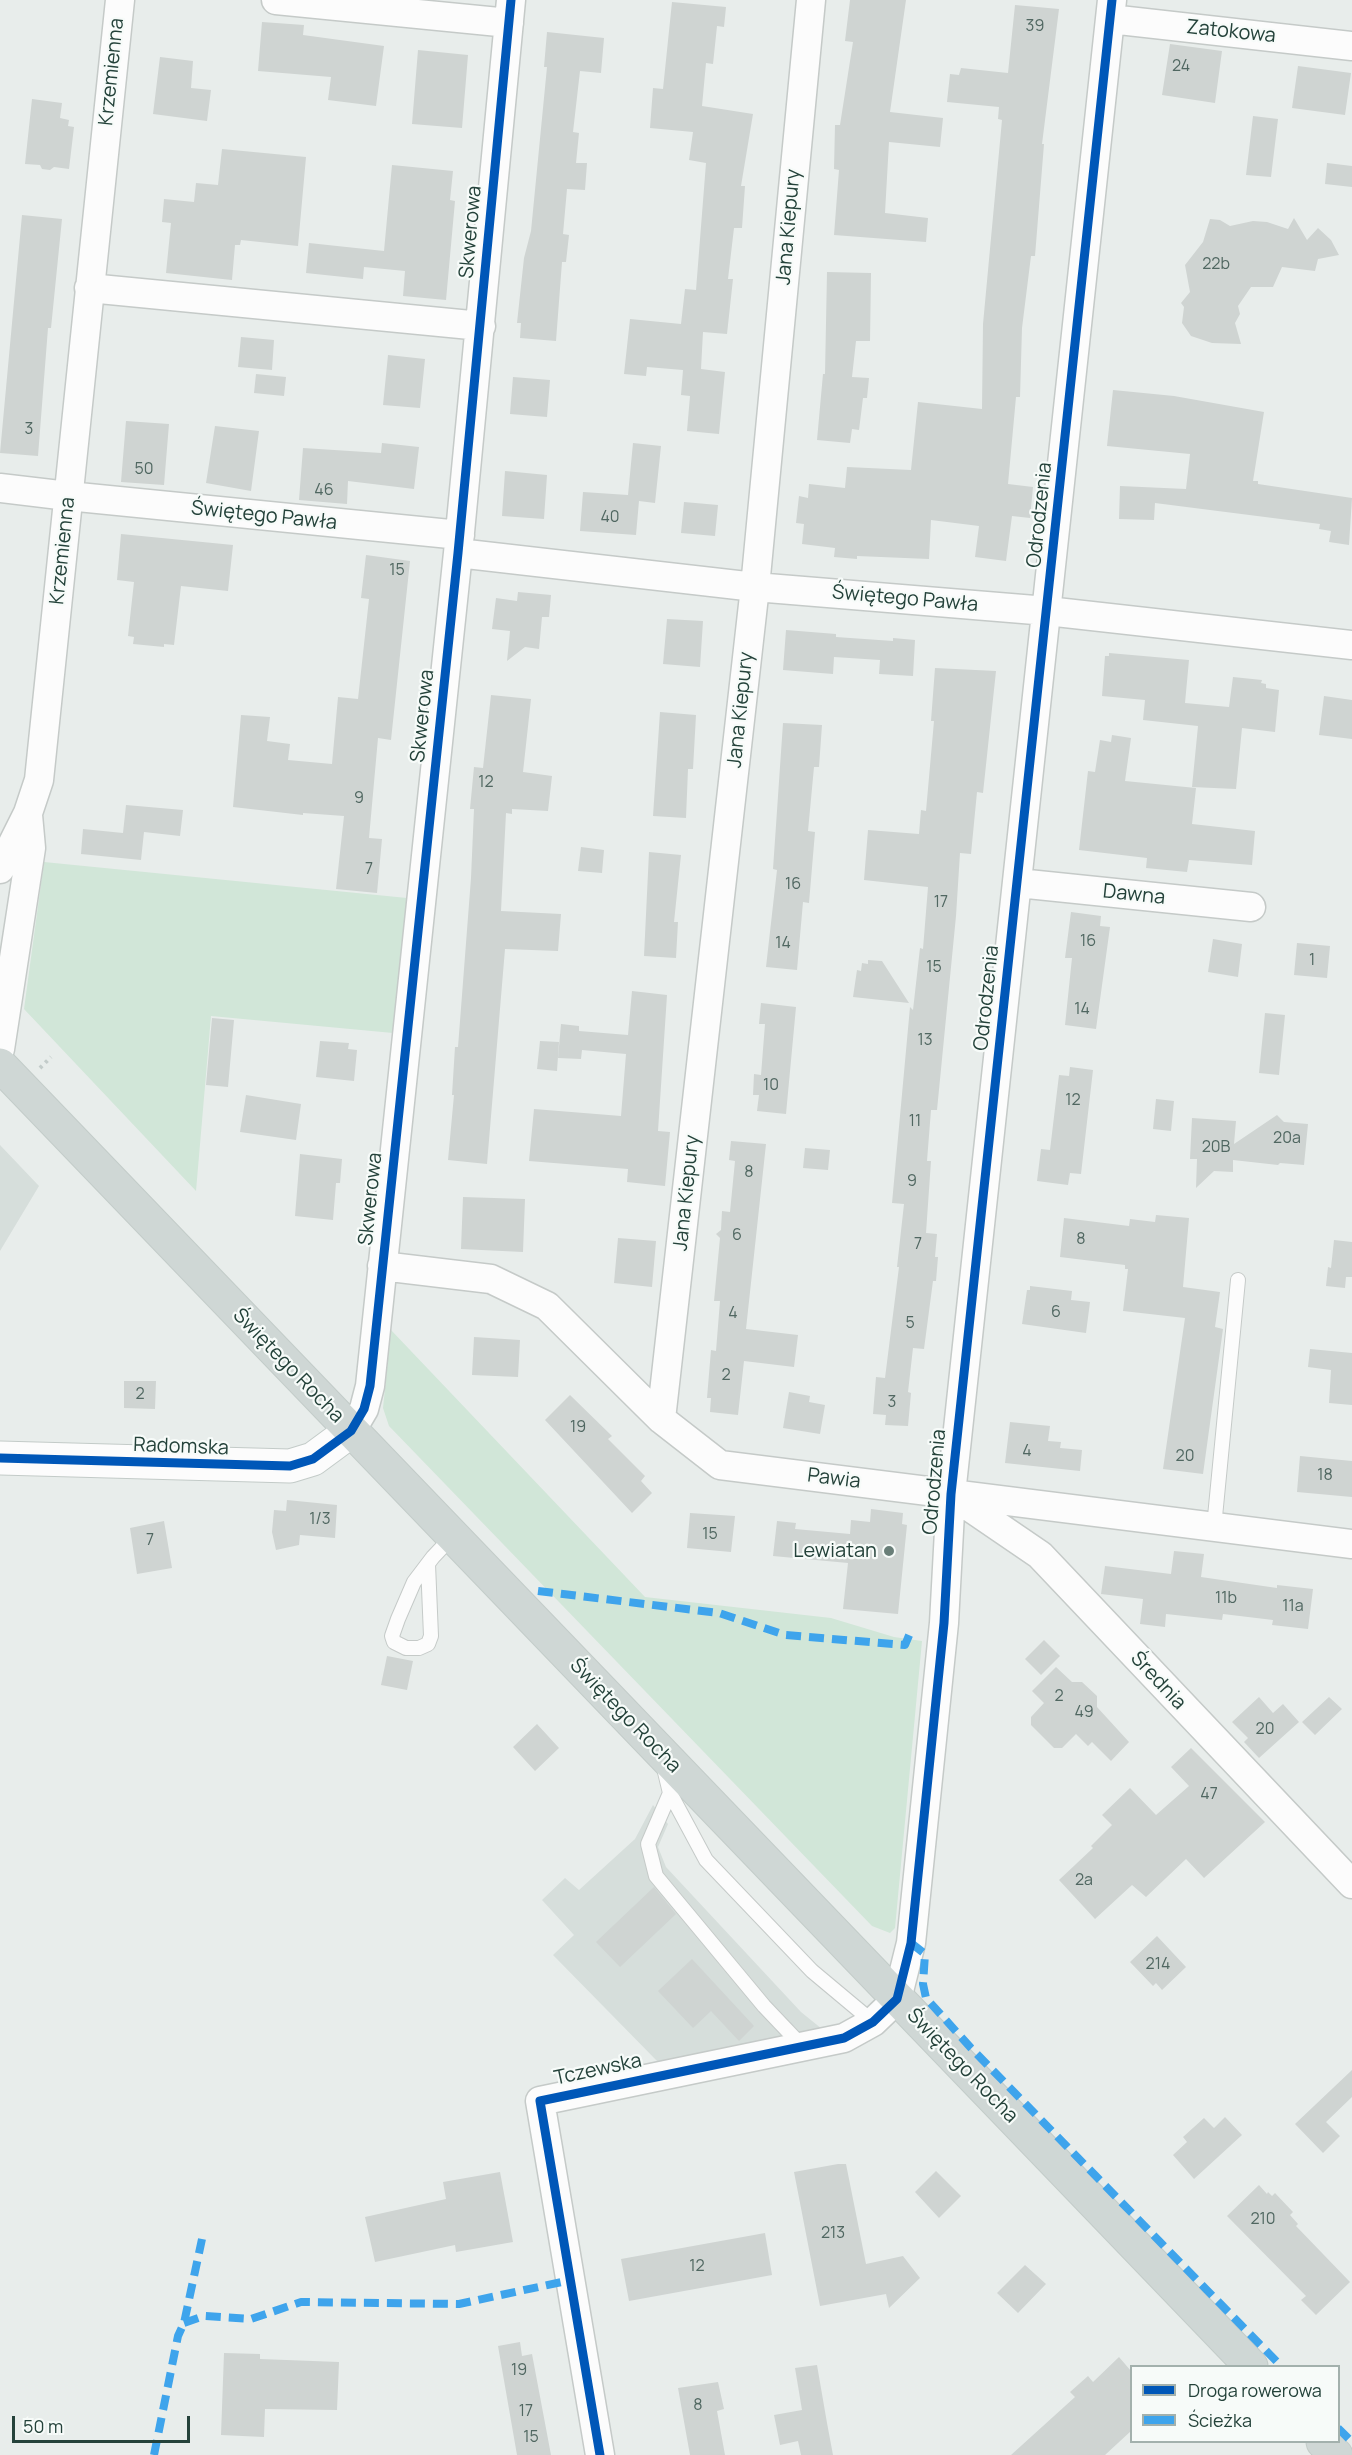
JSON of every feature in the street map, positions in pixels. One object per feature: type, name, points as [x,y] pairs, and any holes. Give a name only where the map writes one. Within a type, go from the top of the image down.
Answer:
[{"type":"main road","name":"Świętego Rocha","points":[[0,1065],[1249,2365]]},
{"type":"main road","points":[[1324,2443],[1336,2455]]},
{"type":"street","name":"Krzemienna","points":[[0,869],[28,813],[39,780],[88,288],[120,0]]},
{"type":"street","points":[[276,0],[510,11]]},
{"type":"street","name":"Jana Kiepury","points":[[661,1419],[755,587],[811,0]]},
{"type":"street","name":"Zatokowa","points":[[1111,10],[1352,46]]},
{"type":"street","name":"Odrodzenia","points":[[897,1999],[911,1943],[914,1919],[944,1623],[951,1494],[1111,10]]},
{"type":"street","name":"Skwerowa","points":[[351,1431],[364,1409],[370,1386],[459,544],[510,11]]},
{"type":"street","points":[[88,288],[481,326]]},
{"type":"street","name":"Świętego Pawła","points":[[0,488],[459,544],[755,587],[1047,611],[1352,645]]},
{"type":"street","name":"Krzemienna","points":[[0,1049],[7,974],[31,848],[28,813]]},
{"type":"street","name":"Dawna","points":[[1018,884],[1251,907]]},
{"type":"street","name":"Pawia","points":[[382,1266],[491,1278],[547,1306],[661,1419],[720,1465],[1352,1544]]},
{"type":"street","name":"Radomska","points":[[0,1458],[290,1466],[313,1459],[351,1431]]},
{"type":"street","name":"Średnia","points":[[951,1494],[1040,1555],[1352,1884]]},
{"type":"street","name":"Tczewska","points":[[600,2455],[540,2101],[844,2038],[873,2022],[897,1999]]},
{"type":"lane","points":[[1214,1527],[1238,1280]]},
{"type":"lane","points":[[428,1564],[430,1636],[428,1644],[419,1648],[406,1648],[394,1642],[392,1636],[414,1582],[428,1564],[452,1537]]},
{"type":"lane","points":[[659,1752],[670,1793],[706,1860],[812,1971],[873,2022]]},
{"type":"lane","points":[[670,1793],[648,1844],[656,1876],[764,2006],[802,2047]]},
{"type":"shaded area","points":[[0,1145],[39,1186],[0,1251]]},
{"type":"shaded area","points":[[653,1805],[668,1824],[658,1847],[666,1867],[801,2012],[822,2029],[658,2062],[553,1955],[574,1935],[542,1900],[565,1878],[579,1890],[635,1839]]},
{"type":"green space","points":[[44,862],[407,898],[393,1033],[211,1016],[196,1191],[24,1009]]},
{"type":"green space","points":[[391,1330],[645,1597],[831,1618],[894,1637],[922,1641],[895,1928],[890,1933],[872,1926],[389,1426],[383,1408]]},
{"type":"building","points":[[850,0],[906,0],[890,112],[943,118],[940,147],[889,142],[885,213],[928,218],[926,242],[834,235],[839,170],[834,169],[835,125],[840,125],[853,42],[845,41]]},
{"type":"building","points":[[672,2],[726,7],[724,27],[717,26],[713,64],[706,63],[702,106],[753,114],[741,186],[745,186],[742,228],[734,228],[728,279],[733,279],[727,334],[703,332],[701,369],[725,372],[719,434],[687,431],[690,396],[681,395],[683,370],[647,367],[646,376],[624,374],[630,319],[681,324],[685,289],[696,290],[706,163],[689,160],[693,132],[650,128],[653,88],[663,89]]},
{"type":"building","points":[[1015,5],[1059,9],[1042,144],[1044,144],[1035,256],[1031,256],[1022,328],[1020,397],[1016,397],[1008,484],[1033,487],[1030,518],[1012,516],[1006,561],[975,557],[979,526],[931,520],[929,559],[834,557],[835,548],[802,544],[804,524],[796,523],[799,496],[808,498],[809,484],[845,488],[847,467],[911,470],[918,402],[982,409],[983,324],[1002,120],[998,119],[999,107],[947,102],[950,74],[959,75],[961,68],[1008,73]]},
{"type":"building","points":[[262,22],[304,25],[303,35],[384,46],[376,106],[328,100],[331,77],[258,71]]},
{"type":"building","points":[[547,32],[604,38],[601,73],[580,71],[573,132],[579,133],[576,163],[587,163],[585,190],[567,189],[563,234],[569,235],[566,262],[562,262],[556,341],[520,338],[521,323],[517,323],[524,258],[531,231],[547,67],[544,67]]},
{"type":"building","points":[[1170,44],[1222,51],[1215,103],[1162,95]]},
{"type":"building","points":[[418,50],[468,55],[462,128],[412,124]]},
{"type":"building","points":[[160,57],[193,61],[191,88],[211,90],[207,121],[153,114]]},
{"type":"building","points":[[1298,66],[1351,73],[1345,115],[1292,108]]},
{"type":"building","points":[[32,99],[62,103],[60,118],[69,120],[68,126],[74,127],[69,169],[54,167],[50,170],[42,169],[40,165],[25,164]]},
{"type":"building","points":[[1253,116],[1278,119],[1271,177],[1246,175]]},
{"type":"building","points":[[222,149],[306,157],[298,246],[241,240],[240,245],[235,245],[232,280],[166,273],[171,223],[162,222],[164,199],[194,202],[196,183],[218,185]]},
{"type":"building","points":[[1327,163],[1352,166],[1352,187],[1325,184]]},
{"type":"building","points":[[392,165],[453,171],[450,200],[455,201],[446,300],[403,296],[405,271],[364,267],[363,279],[306,273],[309,243],[384,251]]},
{"type":"building","points":[[22,215],[62,219],[51,328],[48,328],[38,456],[0,453]]},
{"type":"building","points":[[1294,218],[1307,240],[1318,228],[1331,240],[1339,255],[1318,259],[1315,271],[1282,267],[1273,287],[1251,287],[1238,306],[1240,314],[1235,323],[1241,344],[1212,343],[1191,336],[1182,323],[1184,307],[1181,303],[1190,292],[1185,265],[1203,242],[1210,219],[1220,220],[1230,226],[1253,221],[1267,222],[1288,229]]},
{"type":"building","points":[[827,272],[871,273],[870,341],[856,341],[852,377],[869,378],[867,398],[863,398],[859,430],[852,429],[850,443],[817,440],[823,374],[825,374]]},
{"type":"building","points":[[241,337],[274,340],[272,370],[238,367]]},
{"type":"building","points":[[388,355],[425,359],[420,408],[383,405]]},
{"type":"building","points":[[256,374],[286,377],[284,396],[254,393]]},
{"type":"building","points":[[513,377],[550,380],[547,417],[510,414]]},
{"type":"building","points":[[1113,390],[1174,396],[1264,412],[1253,481],[1258,481],[1258,484],[1352,498],[1349,545],[1329,542],[1331,531],[1319,529],[1320,524],[1155,503],[1154,520],[1119,519],[1120,486],[1186,489],[1190,454],[1107,446]]},
{"type":"building","points":[[126,421],[169,424],[164,485],[121,482]]},
{"type":"building","points":[[215,426],[259,431],[251,491],[206,483]]},
{"type":"building","points":[[382,443],[419,447],[414,489],[348,481],[347,504],[299,500],[303,448],[381,453]]},
{"type":"building","points":[[633,443],[661,446],[655,503],[639,501],[636,535],[580,531],[583,492],[628,495]]},
{"type":"building","points":[[505,471],[547,475],[544,519],[502,516]]},
{"type":"building","points":[[684,502],[718,505],[715,536],[681,533]]},
{"type":"building","points":[[121,534],[233,545],[228,591],[181,586],[174,645],[164,644],[164,647],[133,644],[134,637],[128,636],[134,582],[117,580]]},
{"type":"building","points":[[366,555],[410,561],[391,740],[378,738],[369,838],[382,839],[377,893],[336,889],[344,816],[303,813],[303,815],[233,807],[241,715],[270,717],[267,741],[290,744],[288,760],[332,764],[338,697],[358,699],[369,599],[361,598]]},
{"type":"building","points":[[518,592],[551,595],[549,617],[542,617],[539,649],[525,647],[507,661],[510,631],[492,629],[496,598],[517,601]]},
{"type":"building","points":[[667,619],[703,621],[700,667],[663,664]]},
{"type":"building","points":[[786,630],[836,634],[836,637],[893,641],[893,638],[915,640],[913,676],[879,674],[880,660],[834,657],[833,674],[783,670]]},
{"type":"building","points":[[1109,653],[1189,660],[1185,703],[1229,707],[1233,677],[1262,680],[1261,683],[1266,684],[1266,688],[1279,690],[1275,732],[1242,728],[1236,789],[1192,787],[1198,726],[1143,720],[1145,700],[1102,696],[1105,656],[1109,656]]},
{"type":"building","points":[[935,668],[996,671],[983,793],[977,792],[971,854],[960,853],[937,1110],[931,1110],[927,1161],[931,1161],[926,1233],[937,1234],[936,1281],[933,1281],[924,1349],[913,1348],[908,1392],[911,1393],[908,1426],[885,1425],[886,1415],[873,1414],[876,1377],[885,1378],[899,1267],[897,1267],[904,1204],[892,1203],[910,1007],[913,1010],[920,948],[923,949],[928,887],[864,880],[868,830],[919,834],[921,810],[926,811],[934,721],[931,721]]},
{"type":"building","points":[[491,695],[531,699],[523,772],[552,776],[548,811],[512,809],[512,814],[506,813],[501,911],[561,914],[558,951],[505,949],[487,1164],[448,1160],[454,1095],[452,1095],[455,1047],[458,1047],[471,878],[474,809],[470,809],[474,767],[483,768]]},
{"type":"building","points":[[1324,696],[1352,700],[1352,739],[1319,735]]},
{"type":"building","points":[[660,712],[696,715],[693,769],[688,769],[686,818],[653,816]]},
{"type":"building","points":[[783,723],[822,725],[819,767],[814,767],[808,831],[815,832],[809,903],[803,902],[797,970],[766,967],[777,870],[773,869]]},
{"type":"building","points":[[1112,735],[1131,738],[1125,781],[1196,788],[1192,824],[1255,831],[1252,865],[1189,860],[1187,872],[1146,868],[1147,858],[1079,850],[1088,771],[1095,772],[1100,740],[1111,742]]},
{"type":"building","points":[[126,805],[183,810],[180,836],[144,832],[141,860],[81,854],[83,829],[123,833]]},
{"type":"building","points":[[581,847],[604,850],[602,873],[578,871]]},
{"type":"building","points":[[649,852],[681,855],[674,922],[678,922],[676,958],[644,956]]},
{"type":"building","points":[[1071,912],[1101,916],[1100,926],[1110,927],[1096,1029],[1065,1025],[1072,958],[1065,958]]},
{"type":"building","points":[[1213,939],[1242,944],[1238,977],[1208,972]]},
{"type":"building","points":[[1297,943],[1330,946],[1327,978],[1294,975]]},
{"type":"building","points":[[868,960],[882,961],[909,1003],[853,997],[857,970],[861,971],[862,963],[868,964]]},
{"type":"building","points":[[632,991],[667,995],[658,1131],[670,1132],[665,1186],[627,1182],[628,1169],[529,1161],[534,1109],[621,1116],[626,1054],[582,1050],[581,1059],[558,1058],[561,1024],[579,1026],[579,1031],[628,1035]]},
{"type":"building","points":[[761,1003],[796,1007],[786,1114],[757,1111],[759,1095],[753,1095],[754,1074],[761,1075],[765,1024],[759,1024]]},
{"type":"building","points":[[1265,1013],[1285,1015],[1279,1075],[1259,1073]]},
{"type":"building","points":[[212,1018],[234,1020],[228,1087],[206,1085]]},
{"type":"building","points":[[320,1041],[349,1043],[348,1049],[357,1050],[354,1081],[316,1077]]},
{"type":"building","points":[[540,1041],[559,1042],[557,1071],[537,1069]]},
{"type":"building","points":[[1070,1067],[1093,1070],[1081,1174],[1070,1173],[1068,1185],[1037,1181],[1041,1149],[1050,1150],[1059,1075],[1069,1076]]},
{"type":"building","points":[[246,1095],[301,1104],[296,1140],[240,1132]]},
{"type":"building","points":[[1156,1099],[1174,1101],[1171,1131],[1153,1129]]},
{"type":"building","points":[[1277,1115],[1284,1122],[1308,1124],[1304,1165],[1280,1163],[1278,1165],[1233,1160],[1233,1172],[1214,1171],[1196,1188],[1197,1159],[1190,1159],[1192,1118],[1236,1121],[1234,1144]]},
{"type":"building","points":[[731,1141],[766,1144],[746,1329],[798,1335],[794,1367],[744,1361],[738,1415],[710,1412],[711,1398],[707,1398],[711,1350],[716,1351],[720,1301],[714,1301],[720,1238],[716,1234],[721,1230],[722,1211],[730,1212],[735,1161],[729,1160]]},
{"type":"building","points":[[805,1148],[830,1150],[828,1170],[803,1168]]},
{"type":"building","points":[[300,1154],[342,1159],[340,1183],[336,1183],[333,1220],[295,1216]]},
{"type":"building","points":[[463,1197],[525,1199],[523,1252],[461,1249]]},
{"type":"building","points":[[1156,1215],[1189,1218],[1183,1287],[1220,1292],[1215,1327],[1223,1329],[1203,1474],[1163,1469],[1185,1318],[1123,1311],[1128,1269],[1125,1269],[1125,1265],[1060,1257],[1064,1218],[1129,1226],[1130,1219],[1155,1222]]},
{"type":"building","points":[[618,1238],[656,1241],[652,1287],[614,1283]]},
{"type":"building","points":[[1334,1240],[1352,1242],[1352,1277],[1346,1277],[1345,1288],[1326,1286],[1328,1267],[1331,1268]]},
{"type":"building","points":[[1030,1286],[1072,1291],[1071,1300],[1090,1302],[1086,1333],[1022,1324],[1027,1290],[1030,1290]]},
{"type":"building","points":[[474,1337],[520,1340],[518,1377],[472,1375]]},
{"type":"building","points":[[1310,1349],[1352,1353],[1352,1405],[1329,1403],[1331,1370],[1308,1367]]},
{"type":"building","points":[[124,1381],[156,1381],[155,1409],[124,1408]]},
{"type":"building","points":[[789,1392],[810,1396],[809,1402],[825,1405],[820,1434],[783,1428]]},
{"type":"building","points":[[570,1395],[612,1436],[608,1439],[645,1476],[641,1481],[652,1493],[632,1513],[545,1420]]},
{"type":"building","points":[[1010,1422],[1050,1426],[1048,1441],[1061,1442],[1060,1448],[1082,1450],[1080,1471],[1005,1463]]},
{"type":"building","points":[[1300,1456],[1352,1461],[1352,1497],[1297,1492]]},
{"type":"building","points":[[287,1500],[337,1505],[335,1538],[300,1535],[299,1545],[276,1550],[272,1532],[274,1510],[286,1511]]},
{"type":"building","points":[[871,1509],[903,1513],[902,1524],[907,1525],[898,1614],[843,1609],[848,1563],[773,1556],[777,1521],[796,1523],[795,1529],[850,1534],[851,1520],[870,1522]]},
{"type":"building","points":[[690,1513],[735,1516],[731,1552],[687,1548]]},
{"type":"building","points":[[164,1521],[172,1568],[137,1574],[130,1528]]},
{"type":"building","points":[[1174,1551],[1204,1554],[1201,1577],[1277,1588],[1277,1585],[1313,1589],[1308,1629],[1272,1625],[1273,1620],[1223,1614],[1222,1620],[1166,1614],[1165,1627],[1140,1624],[1143,1599],[1101,1594],[1105,1566],[1171,1574]]},
{"type":"building","points":[[1044,1640],[1060,1656],[1041,1675],[1025,1659]]},
{"type":"building","points":[[387,1656],[413,1661],[407,1690],[381,1685]]},
{"type":"building","points":[[1056,1667],[1072,1682],[1082,1682],[1097,1696],[1097,1707],[1129,1742],[1111,1761],[1092,1742],[1088,1746],[1076,1734],[1062,1748],[1054,1748],[1031,1725],[1031,1717],[1044,1703],[1032,1691]]},
{"type":"building","points":[[1259,1697],[1273,1713],[1283,1704],[1299,1722],[1259,1758],[1244,1742],[1248,1738],[1232,1722]]},
{"type":"building","points":[[1329,1697],[1342,1709],[1315,1735],[1302,1722]]},
{"type":"building","points":[[537,1724],[559,1748],[535,1771],[513,1747]]},
{"type":"building","points":[[1191,1748],[1265,1822],[1204,1878],[1186,1859],[1146,1897],[1132,1885],[1095,1919],[1059,1880],[1093,1848],[1091,1846],[1112,1825],[1102,1815],[1130,1788],[1156,1815],[1189,1786],[1171,1767]]},
{"type":"building","points":[[654,1887],[676,1914],[620,1967],[596,1942]]},
{"type":"building","points":[[1157,1936],[1186,1967],[1162,1990],[1156,1983],[1153,1986],[1130,1962]]},
{"type":"building","points":[[692,1959],[754,2026],[739,2041],[711,2011],[693,2028],[658,1991]]},
{"type":"building","points":[[1352,2070],[1352,2097],[1326,2122],[1340,2136],[1323,2153],[1295,2124]]},
{"type":"building","points":[[1225,2117],[1242,2135],[1194,2179],[1173,2155],[1187,2142],[1183,2137],[1204,2118],[1214,2128]]},
{"type":"building","points":[[846,2164],[866,2264],[903,2256],[920,2278],[889,2308],[886,2294],[820,2306],[794,2172]]},
{"type":"building","points":[[936,2171],[961,2196],[939,2218],[915,2192]]},
{"type":"building","points":[[500,2172],[513,2242],[456,2252],[455,2245],[375,2262],[365,2217],[446,2199],[443,2182]]},
{"type":"building","points":[[1259,2185],[1267,2194],[1268,2192],[1272,2196],[1275,2193],[1293,2212],[1290,2215],[1298,2224],[1296,2226],[1350,2282],[1316,2315],[1301,2300],[1306,2296],[1227,2216]]},
{"type":"building","points":[[765,2233],[772,2275],[629,2301],[621,2259]]},
{"type":"building","points":[[1025,2265],[1046,2284],[1018,2313],[997,2293]]},
{"type":"building","points":[[520,2342],[522,2356],[532,2354],[551,2455],[517,2455],[498,2346]]},
{"type":"building","points":[[224,2353],[260,2354],[260,2359],[339,2362],[337,2410],[265,2409],[264,2437],[221,2435]]},
{"type":"building","points":[[1119,2357],[1130,2370],[1130,2432],[1105,2455],[1011,2455],[1075,2397],[1070,2392],[1088,2376],[1093,2382]]},
{"type":"building","points":[[817,2365],[833,2455],[801,2455],[798,2441],[780,2445],[774,2415],[802,2410],[795,2368]]},
{"type":"building","points":[[718,2382],[724,2409],[717,2411],[725,2455],[690,2455],[678,2388]]},
{"type":"marked path","points":[[538,1591],[719,1613],[785,1635],[905,1645],[910,1633]]},
{"type":"marked path","points":[[911,1943],[925,1954],[923,1984],[926,1998],[971,2048],[1280,2365]]},
{"type":"marked path","points":[[154,2455],[178,2336],[184,2323],[202,2239]]},
{"type":"marked path","points":[[184,2323],[204,2316],[251,2319],[301,2302],[459,2304],[571,2280]]},
{"type":"marked path","points":[[1340,2430],[1352,2442]]},
{"type":"cycle path","points":[[0,1458],[290,1466],[313,1459],[351,1431],[364,1409],[370,1386],[458,553],[511,0]]},
{"type":"cycle path","points":[[600,2455],[540,2101],[844,2038],[873,2022],[897,1999],[911,1943],[944,1623],[951,1494],[1112,0]]},
{"type":"place","name":"Lewiatan","points":[[889,1551]]}]
